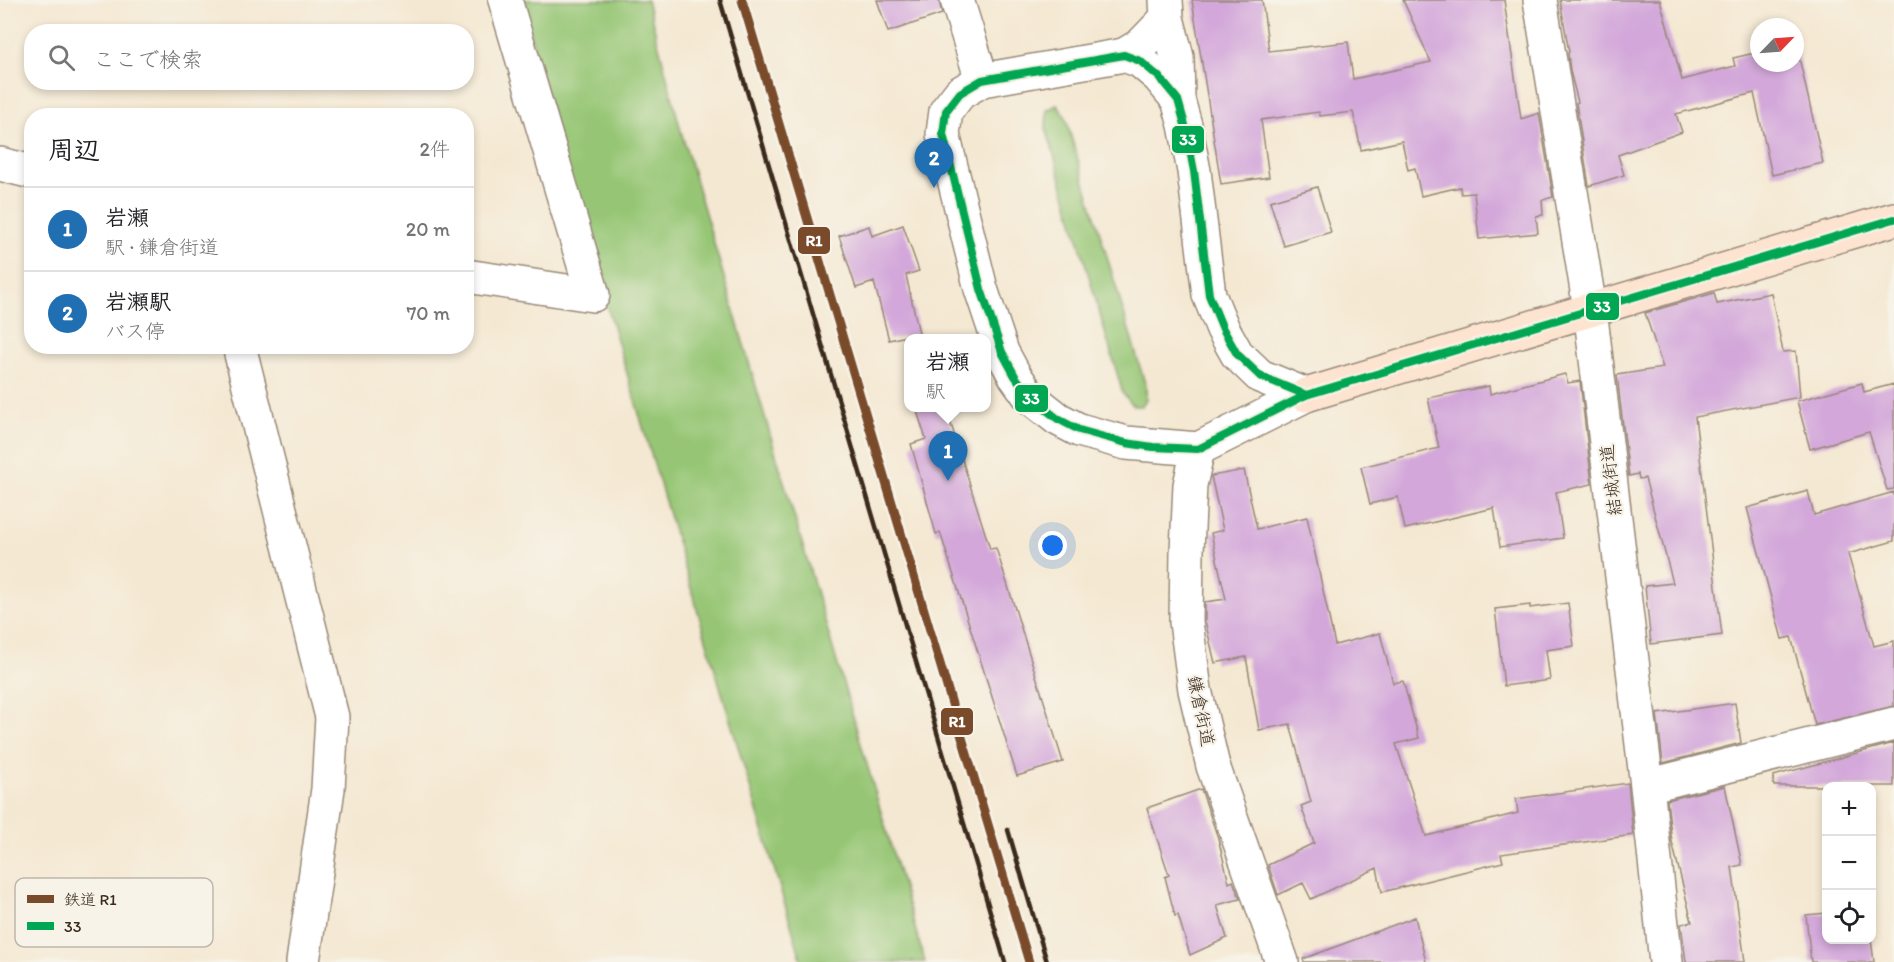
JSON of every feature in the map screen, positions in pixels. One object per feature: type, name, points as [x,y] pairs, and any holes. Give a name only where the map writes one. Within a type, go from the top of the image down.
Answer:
[{"type":"main road","points":[[1306,395],[1894,219]]},
{"type":"street","points":[[474,277],[593,295],[505,0]]},
{"type":"street","points":[[957,0],[982,80]]},
{"type":"street","name":"結城街道","points":[[1540,0],[1590,309],[1666,962]]},
{"type":"street","points":[[1166,9],[1141,45],[1124,55],[982,80],[960,93],[946,111],[943,134],[981,289],[1002,352],[1030,397],[1058,419],[1079,430],[1126,443],[1198,449],[1306,395]]},
{"type":"street","points":[[1166,9],[1177,57],[1178,100],[1194,171],[1209,295],[1223,329],[1237,354],[1260,376],[1306,395]]},
{"type":"street","points":[[1124,55],[1140,61],[1159,77],[1178,100]]},
{"type":"street","points":[[0,164],[24,170]]},
{"type":"street","points":[[242,354],[332,717],[328,789],[303,962]]},
{"type":"street","name":"鎌倉街道","points":[[1198,449],[1190,485],[1186,551],[1186,622],[1195,690],[1213,766],[1281,962]]},
{"type":"street","points":[[1647,786],[1894,724]]},
{"type":"green space","points":[[521,0],[647,0],[681,131],[925,962],[802,962],[571,185]]},
{"type":"green space","points":[[1057,105],[1065,116],[1146,387],[1146,399],[1142,406],[1134,406],[1123,394],[1046,128],[1047,110]]},
{"type":"building","points":[[877,0],[939,0],[942,14],[888,32]]},
{"type":"building","points":[[1192,0],[1262,0],[1269,51],[1348,42],[1353,79],[1431,62],[1403,0],[1504,0],[1521,119],[1539,113],[1553,197],[1542,200],[1543,215],[1536,216],[1538,233],[1479,239],[1474,193],[1461,194],[1460,187],[1421,196],[1415,168],[1408,170],[1402,141],[1361,150],[1353,112],[1320,116],[1319,112],[1261,120],[1269,177],[1221,184]]},
{"type":"building","points":[[1560,0],[1660,0],[1682,80],[1735,66],[1733,58],[1750,54],[1750,72],[1802,72],[1823,163],[1772,175],[1754,93],[1676,114],[1682,132],[1618,155],[1624,175],[1589,186],[1576,103],[1578,102],[1570,71]]},
{"type":"building","points":[[1317,187],[1331,232],[1284,246],[1270,201]]},
{"type":"building","points":[[903,225],[919,271],[906,275],[919,333],[904,334],[904,336],[889,340],[874,282],[856,288],[839,236],[869,226],[872,236]]},
{"type":"building","points":[[1714,293],[1717,304],[1771,293],[1783,352],[1796,351],[1800,397],[1695,417],[1722,635],[1651,644],[1645,586],[1673,583],[1645,478],[1639,479],[1638,474],[1629,476],[1617,375],[1663,368],[1645,313]]},
{"type":"building","points":[[1565,374],[1568,383],[1580,381],[1592,484],[1556,492],[1563,538],[1500,547],[1494,508],[1405,529],[1398,497],[1370,504],[1361,467],[1439,448],[1428,398],[1489,386],[1490,394]]},
{"type":"building","points":[[1862,383],[1864,392],[1894,384],[1894,489],[1887,490],[1869,432],[1810,449],[1797,401]]},
{"type":"building","points":[[917,412],[947,412],[990,549],[996,548],[1063,762],[1017,776],[940,532],[936,534],[911,444],[926,439]]},
{"type":"building","points":[[1244,470],[1257,529],[1307,517],[1335,645],[1380,633],[1393,683],[1403,681],[1419,738],[1396,744],[1426,836],[1518,813],[1516,799],[1628,783],[1633,835],[1501,854],[1503,862],[1382,892],[1377,868],[1311,899],[1303,883],[1278,895],[1268,865],[1314,843],[1301,806],[1311,802],[1290,724],[1259,730],[1246,657],[1215,663],[1205,621],[1205,602],[1226,599],[1211,533],[1223,530],[1211,476]]},
{"type":"building","points":[[1808,491],[1814,515],[1894,492],[1894,541],[1848,554],[1874,646],[1894,641],[1894,706],[1815,725],[1791,637],[1782,639],[1747,508]]},
{"type":"building","points":[[1568,603],[1574,646],[1546,650],[1550,680],[1504,686],[1495,609],[1530,605],[1530,608]]},
{"type":"building","points":[[1735,703],[1741,743],[1663,763],[1657,714]]},
{"type":"building","points":[[1894,743],[1894,786],[1876,786],[1876,782],[1822,782],[1822,786],[1774,786],[1773,776]]},
{"type":"building","points":[[1725,786],[1742,865],[1732,867],[1745,962],[1686,962],[1681,924],[1692,922],[1672,842],[1667,800]]},
{"type":"building","points":[[1201,789],[1218,838],[1229,883],[1233,881],[1240,899],[1217,905],[1227,938],[1190,955],[1178,915],[1175,916],[1165,877],[1169,875],[1147,808]]},
{"type":"building","points":[[1822,913],[1822,944],[1872,944],[1874,962],[1811,962],[1806,915]]},
{"type":"building","points":[[1415,917],[1426,962],[1304,962],[1303,959]]},
{"type":"railway","points":[[720,0],[1005,962]]},
{"type":"railway","points":[[1008,830],[1047,962]]},
{"type":"rail line","name":"R1","points":[[742,0],[1029,962]]},
{"type":"transit line","name":"33","points":[[1306,395],[1260,376],[1237,354],[1223,329],[1209,295],[1194,171],[1185,125],[1178,100],[1159,77],[1140,61],[1124,55],[982,80],[960,93],[946,111],[943,134],[981,289],[1002,352],[1015,376],[1030,397],[1058,419],[1079,430],[1126,443],[1153,447],[1198,449],[1306,395],[1894,219]]},
{"type":"place","name":"岩瀬駅","points":[[934,188]]},
{"type":"place","name":"岩瀬","points":[[948,481]]}]
